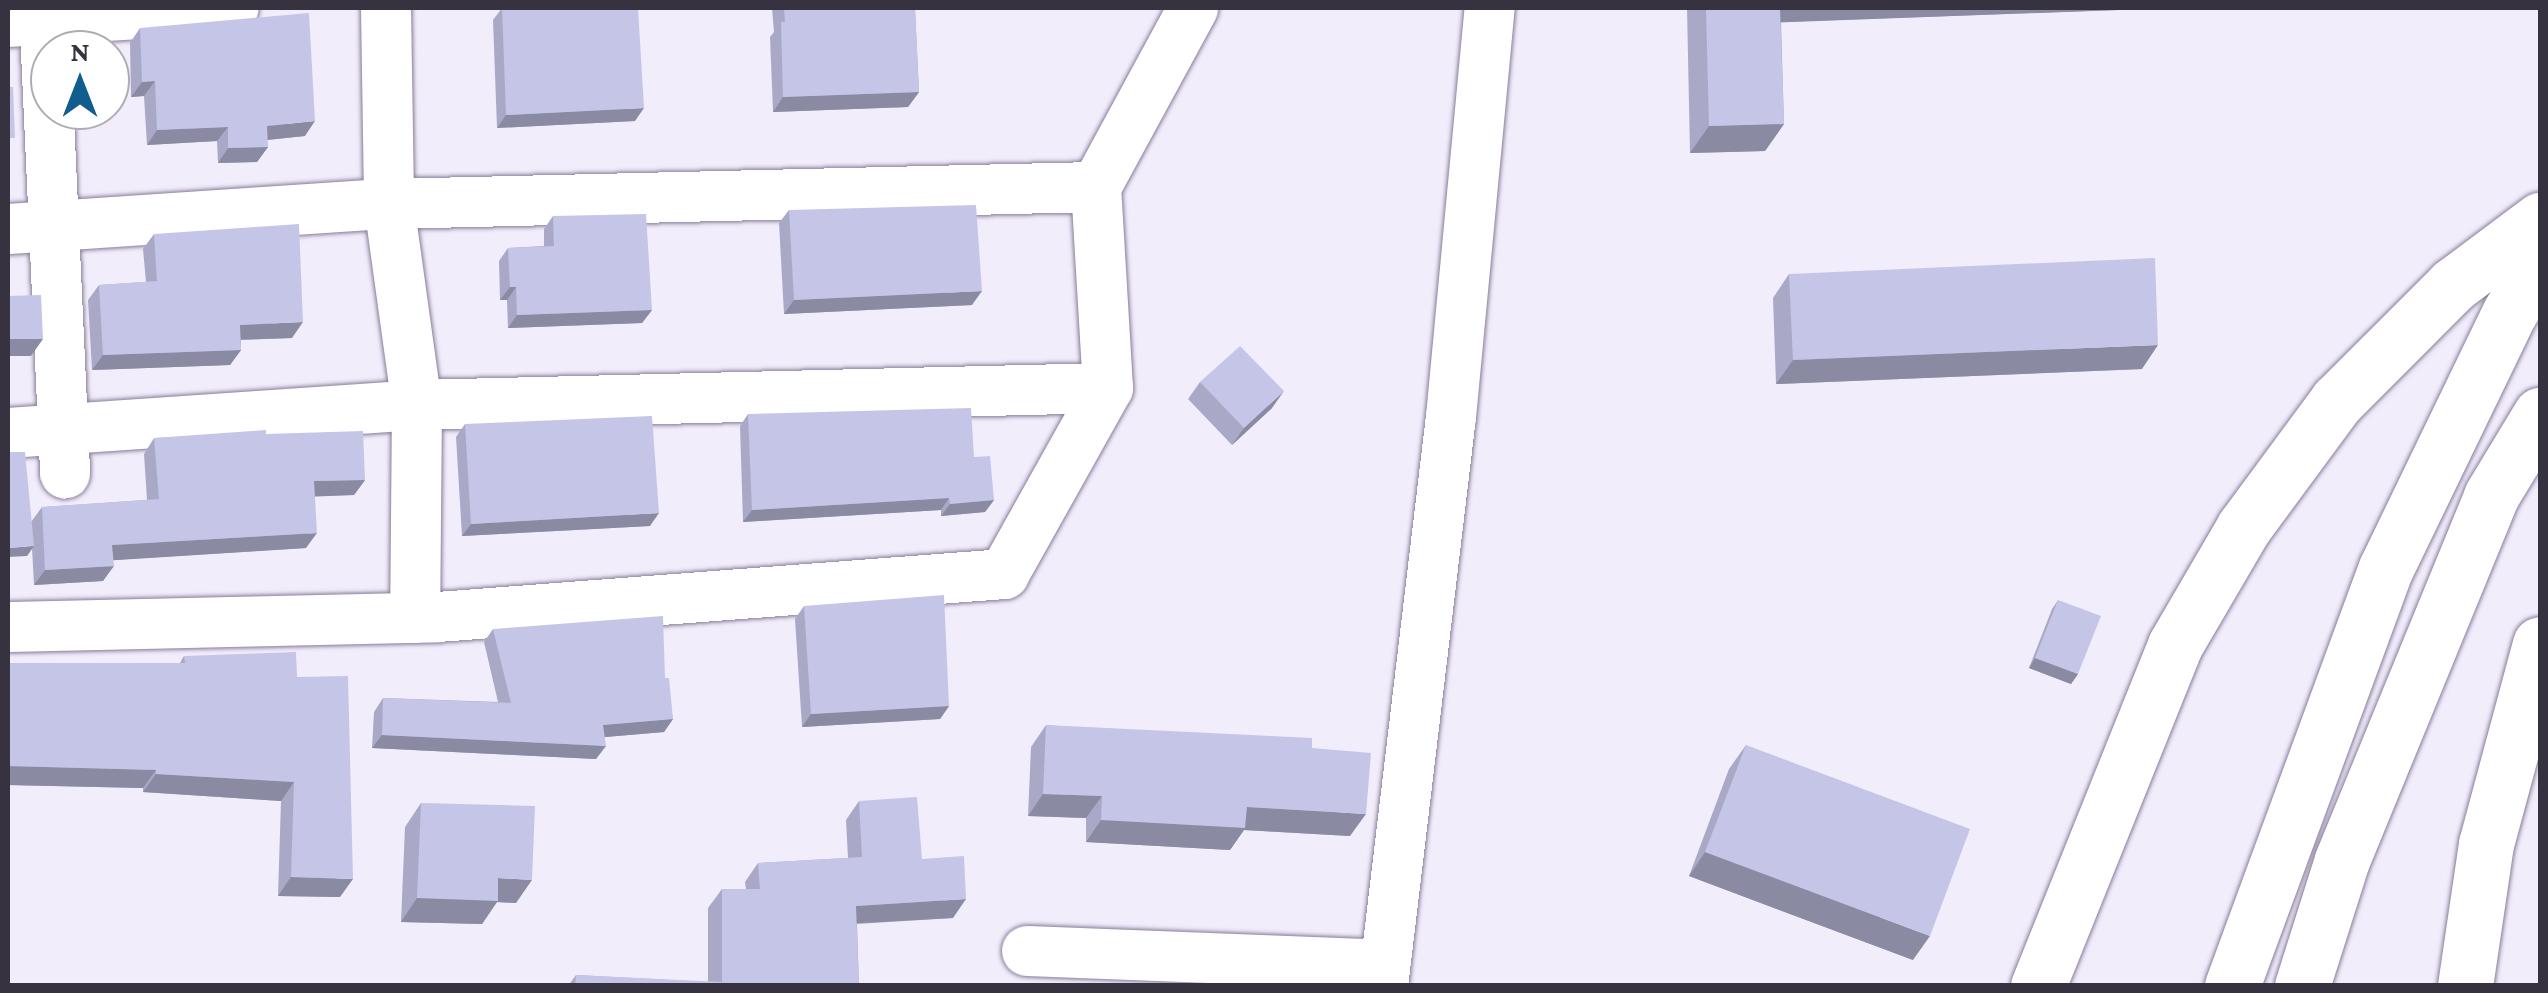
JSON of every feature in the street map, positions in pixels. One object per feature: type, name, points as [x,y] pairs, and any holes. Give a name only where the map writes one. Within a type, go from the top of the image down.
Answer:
[{"type":"main road","points":[[2038,986],[2175,645],[2244,527],[2338,401],[2453,285],[2540,220]]},
{"type":"main road","points":[[2232,986],[2386,568],[2510,312],[2540,262]]},
{"type":"main road","points":[[2302,986],[2342,860],[2491,496],[2540,415]]},
{"type":"main road","points":[[2465,986],[2486,844],[2540,644]]},
{"type":"street","points":[[64,452],[31,227],[32,16],[234,8]]},
{"type":"street","points":[[386,8],[388,204],[417,405],[415,618]]},
{"type":"street","points":[[8,627],[415,618],[1004,574],[1108,388],[1096,187],[1193,8]]},
{"type":"street","points":[[1027,950],[1384,975],[1451,417],[1490,8]]},
{"type":"street","points":[[31,227],[388,204],[1096,187]]},
{"type":"street","points":[[8,432],[64,452],[417,405],[1108,388]]},
{"type":"building","points":[[502,8],[638,8],[644,108],[506,115]]},
{"type":"building","points":[[784,8],[915,8],[919,92],[783,97]]},
{"type":"building","points":[[1706,8],[1780,8],[1784,124],[1709,126]]},
{"type":"building","points":[[309,13],[315,121],[267,126],[268,147],[228,148],[228,127],[157,130],[155,81],[142,82],[140,28]]},
{"type":"building","points":[[8,87],[13,87],[15,138],[8,138]]},
{"type":"building","points":[[976,205],[982,291],[794,300],[789,210]]},
{"type":"building","points":[[646,214],[652,310],[517,315],[516,287],[510,287],[508,248],[554,246],[553,216]]},
{"type":"building","points":[[299,224],[303,322],[240,325],[241,350],[103,355],[99,285],[157,281],[154,234]]},
{"type":"building","points":[[2155,258],[2158,345],[1793,360],[1789,274]]},
{"type":"building","points":[[41,295],[43,339],[8,339],[8,296]]},
{"type":"building","points":[[1240,346],[1284,391],[1244,428],[1200,382]]},
{"type":"building","points":[[971,408],[974,457],[990,456],[994,500],[950,504],[949,498],[752,510],[748,414]]},
{"type":"building","points":[[652,416],[659,513],[471,524],[465,424]]},
{"type":"building","points":[[266,430],[266,434],[363,431],[365,480],[314,481],[317,533],[112,545],[114,566],[45,570],[42,507],[159,499],[154,438]]},
{"type":"building","points":[[8,452],[25,452],[34,546],[8,548]]},
{"type":"building","points":[[944,595],[949,706],[811,714],[804,606]]},
{"type":"building","points":[[2058,600],[2101,616],[2078,674],[2035,658]]},
{"type":"building","points":[[663,616],[665,678],[669,678],[673,719],[603,725],[606,746],[382,735],[383,698],[511,703],[493,629]]},
{"type":"building","points":[[296,652],[297,677],[348,676],[353,879],[291,877],[294,782],[156,774],[156,770],[8,766],[8,658],[10,663],[185,663],[184,656]]},
{"type":"building","points":[[1046,725],[1312,738],[1312,748],[1371,753],[1366,814],[1247,807],[1245,828],[1101,820],[1102,796],[1043,794]]},
{"type":"building","points":[[1746,745],[1970,829],[1930,936],[1705,852]]},
{"type":"building","points":[[917,797],[922,859],[964,856],[966,899],[856,906],[859,986],[575,986],[576,975],[722,982],[722,889],[760,889],[758,863],[862,857],[859,801]]},
{"type":"building","points":[[421,803],[535,806],[532,880],[498,878],[498,901],[417,898]]}]
